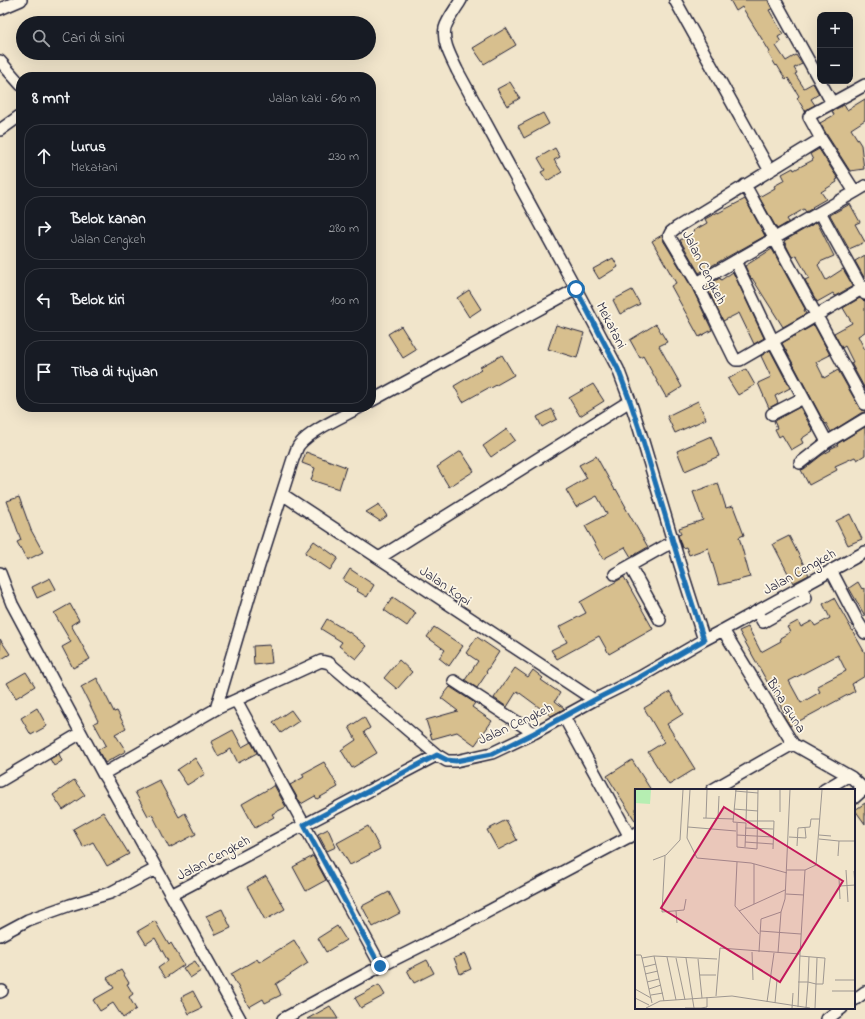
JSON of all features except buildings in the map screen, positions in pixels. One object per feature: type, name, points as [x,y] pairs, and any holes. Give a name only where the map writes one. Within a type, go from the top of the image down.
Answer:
[{"type":"street","points":[[0,10],[21,0]]},
{"type":"street","name":"Mekatani","points":[[461,0],[445,26],[444,36],[446,46],[457,70],[618,369],[639,428],[673,543],[704,640]]},
{"type":"street","points":[[675,0],[770,171]]},
{"type":"street","points":[[776,0],[832,103]]},
{"type":"street","points":[[0,61],[16,79]]},
{"type":"street","points":[[697,283],[862,189],[821,139],[809,117],[810,115],[865,85]]},
{"type":"street","points":[[0,130],[16,119]]},
{"type":"street","points":[[821,139],[745,185],[865,404]]},
{"type":"street","name":"Jalan Cengkeh","points":[[745,185],[676,228],[669,236],[697,283],[736,360],[740,360],[816,315],[864,290]]},
{"type":"street","points":[[820,212],[864,290]]},
{"type":"street","points":[[734,261],[773,341],[827,442]]},
{"type":"street","points":[[376,398],[576,289]]},
{"type":"street","points":[[772,414],[803,398]]},
{"type":"street","points":[[379,558],[630,401]]},
{"type":"street","points":[[216,709],[250,594],[298,447],[306,438],[316,431],[351,412]]},
{"type":"street","points":[[800,463],[827,442],[865,419]]},
{"type":"street","name":"Jalan Kopi","points":[[282,494],[594,700]]},
{"type":"street","points":[[615,574],[673,543]]},
{"type":"street","name":"Jalan Cengkeh","points":[[171,895],[437,755],[447,760],[456,761],[492,754],[640,677],[704,640],[865,552]]},
{"type":"street","points":[[630,566],[660,620]]},
{"type":"street","points":[[831,570],[865,633]]},
{"type":"street","points":[[0,573],[12,604],[103,774],[240,1019]]},
{"type":"street","name":"Bina Guna","points":[[723,630],[793,744],[848,776],[865,790]]},
{"type":"street","points":[[103,774],[216,709],[321,661],[329,663],[437,755]]},
{"type":"street","points":[[454,681],[534,733]]},
{"type":"street","points":[[236,700],[380,966]]},
{"type":"street","points":[[283,1019],[380,966],[455,930],[633,835],[564,717]]},
{"type":"street","points":[[0,781],[81,733]]},
{"type":"street","points":[[714,789],[793,744]]},
{"type":"street","points":[[826,789],[848,776]]},
{"type":"street","points":[[855,797],[865,790]]},
{"type":"street","points":[[0,935],[28,920],[110,893],[156,869]]},
{"type":"street","points":[[855,999],[865,992]]},
{"type":"street","points":[[827,1019],[841,1009]]},
{"type":"route","points":[[380,966],[304,825],[437,755],[450,761],[456,761],[492,754],[640,677],[704,640],[639,428],[623,381],[576,289]]}]
